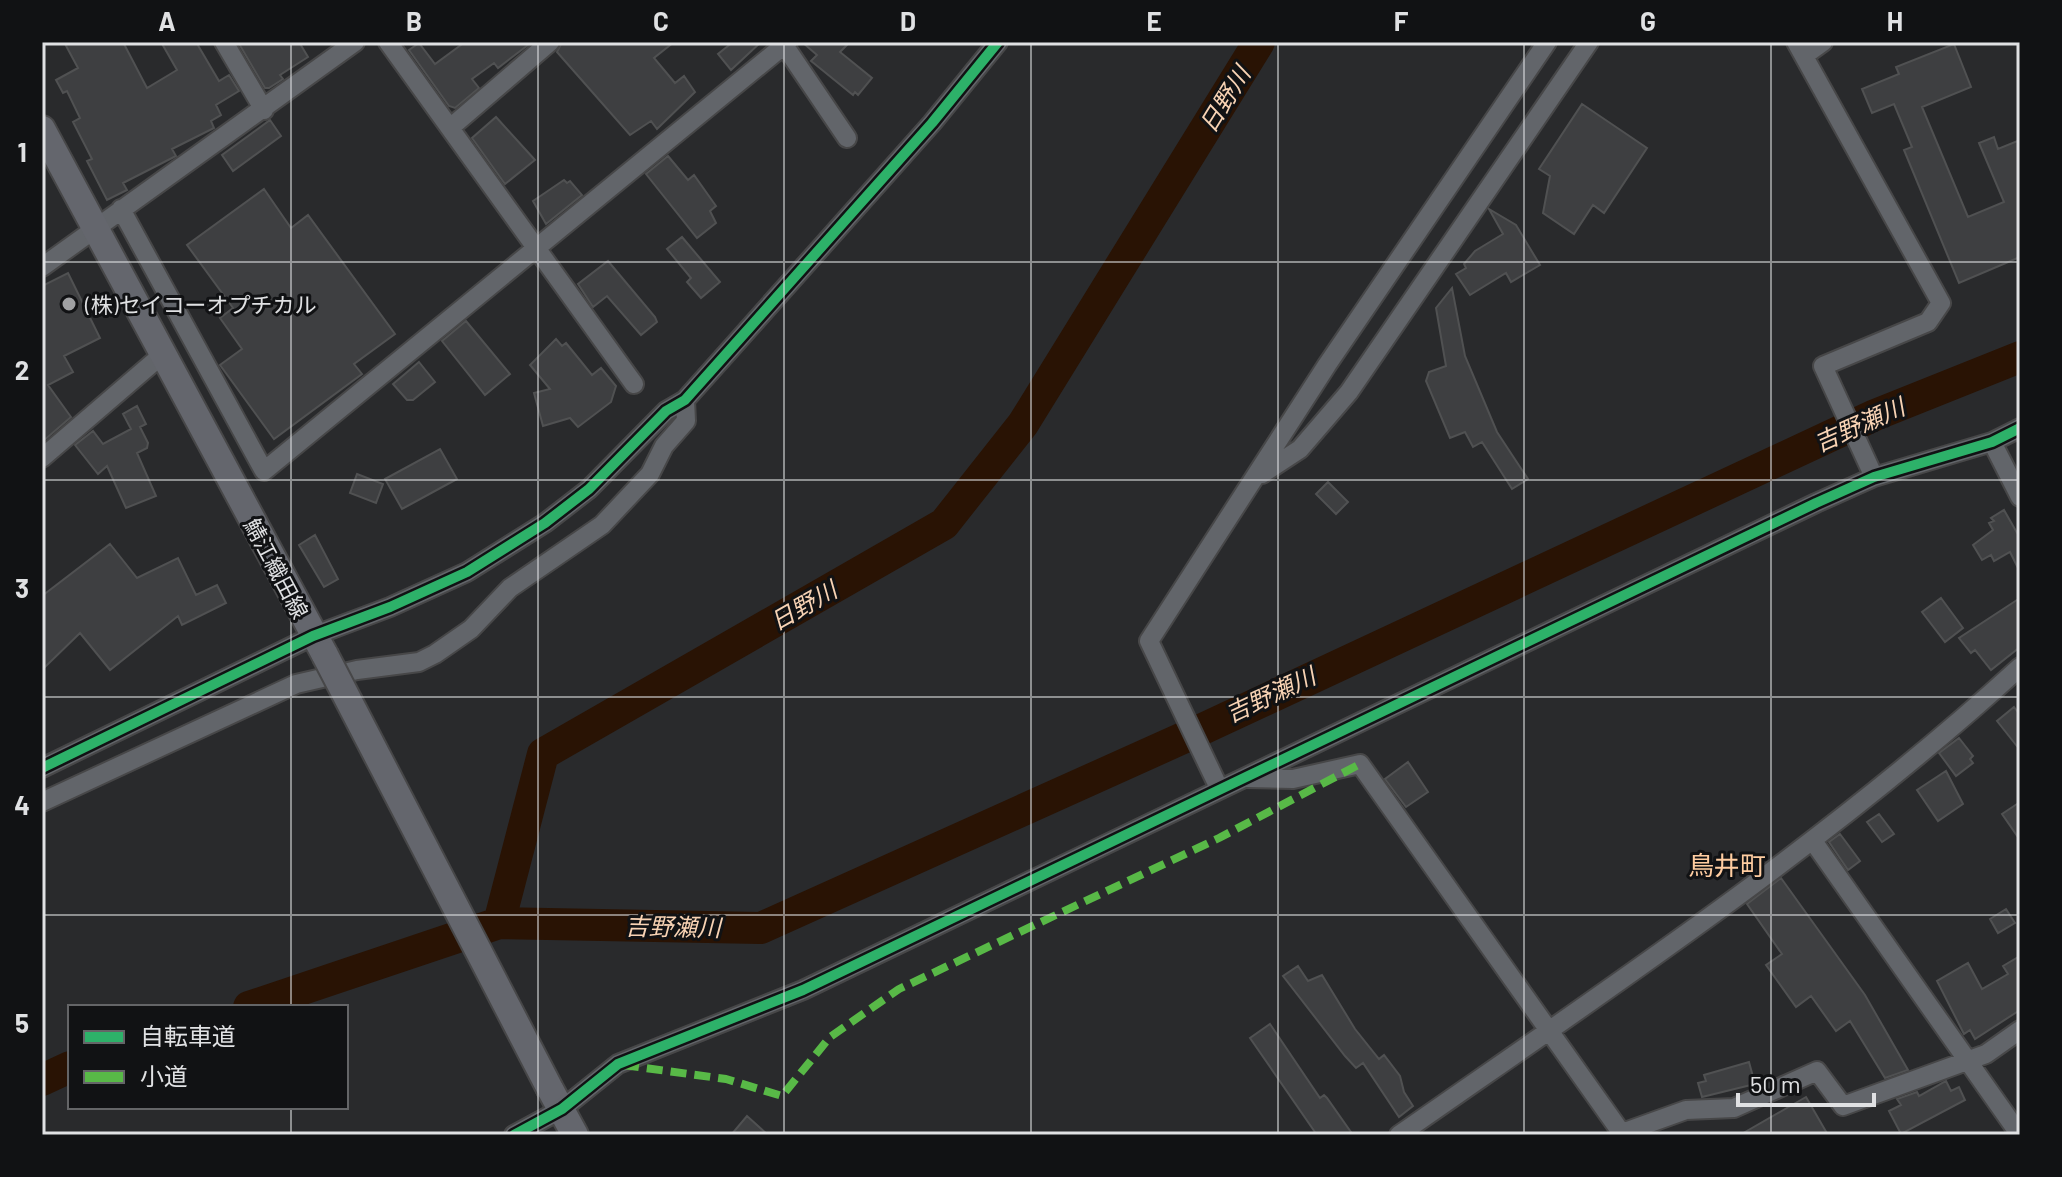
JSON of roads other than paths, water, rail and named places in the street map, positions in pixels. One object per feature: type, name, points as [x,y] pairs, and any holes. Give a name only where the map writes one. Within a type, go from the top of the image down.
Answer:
[{"type":"main road","name":"鯖江織田線","points":[[42,129],[319,645],[575,1135]]},
{"type":"street","points":[[224,42],[264,110]]},
{"type":"street","points":[[42,267],[355,42]]},
{"type":"street","points":[[388,42],[634,384]]},
{"type":"street","points":[[450,128],[550,42]]},
{"type":"street","points":[[42,768],[319,645],[441,585],[545,523],[589,489],[666,411],[685,400],[932,123],[998,42]]},
{"type":"street","points":[[1219,788],[1149,641],[1327,365],[1547,42]]},
{"type":"street","points":[[1256,478],[1300,449],[1349,392],[1589,42]]},
{"type":"street","points":[[1823,42],[1801,49],[1941,303],[1928,322],[1823,366],[1874,477]]},
{"type":"street","points":[[121,209],[264,471],[537,251],[785,43],[847,138]]},
{"type":"street","points":[[42,458],[125,391],[163,354]]},
{"type":"street","points":[[42,802],[296,684],[357,670],[419,662],[435,654],[471,629],[510,588],[602,525],[650,474],[664,446],[686,421],[685,400]]},
{"type":"street","points":[[514,1135],[556,1099],[618,1064],[803,990],[1093,853],[1219,788],[1874,477],[1992,442],[2020,428]]},
{"type":"street","points":[[1992,442],[2020,497]]},
{"type":"street","points":[[1399,1135],[1813,841],[1965,718],[2020,667]]},
{"type":"street","points":[[1242,778],[1293,779],[1360,764],[1551,1029],[1622,1134],[1686,1110],[1734,1108],[1817,1071],[1843,1106],[1986,1054],[2020,1030]]},
{"type":"street","points":[[1813,841],[2020,1135]]},
{"type":"waterway","name":"日野川","points":[[499,923],[543,754],[944,524],[1023,424],[1259,42]]},
{"type":"waterway","name":"吉野瀬川","points":[[255,1005],[499,923],[761,928],[1194,733],[1875,415],[2020,357]]},
{"type":"waterway","name":"日野川","points":[[42,1080],[68,1068]]},
{"type":"place","name":"(株)セイコーオプチカル","points":[[69,304]]},
{"type":"district","name":"鳥井町","points":[[1727,864]]}]
